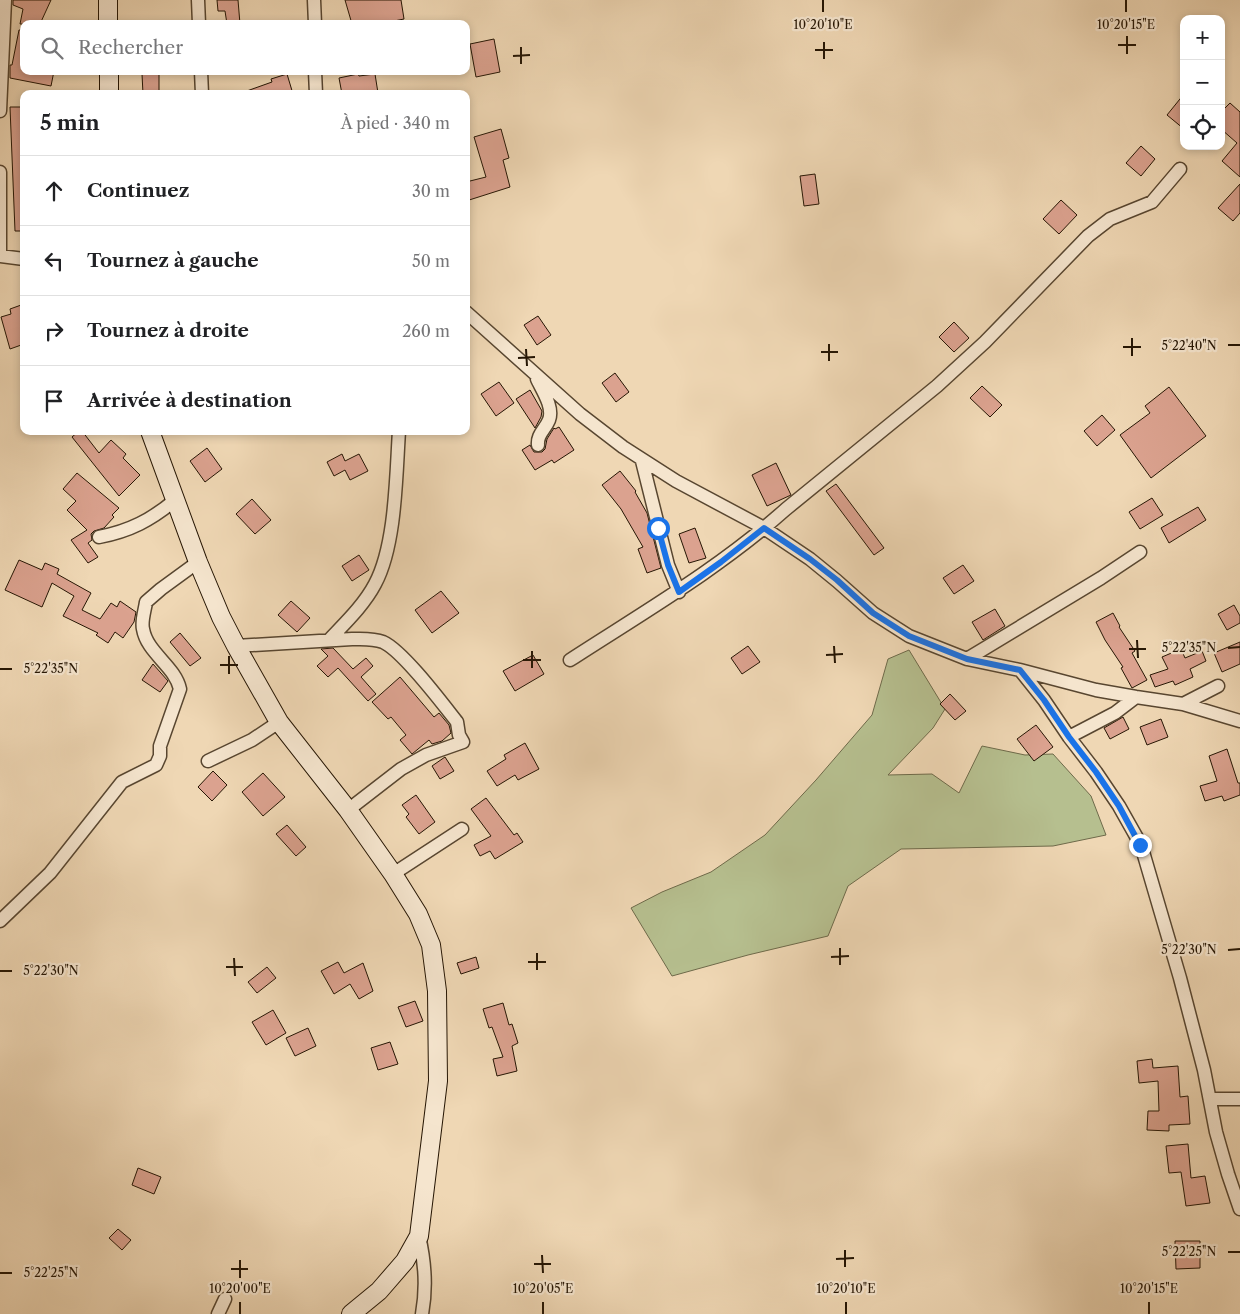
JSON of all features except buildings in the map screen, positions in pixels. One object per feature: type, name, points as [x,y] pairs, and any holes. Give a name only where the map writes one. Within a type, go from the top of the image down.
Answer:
[{"type":"main road","points":[[108,0],[108,20]]},
{"type":"main road","points":[[108,75],[109,90]]},
{"type":"main road","points":[[151,435],[198,562],[221,617],[236,646],[279,722],[348,810],[393,874],[418,914],[431,945],[437,991],[438,1081],[419,1236],[405,1261],[379,1292],[351,1314]]},
{"type":"street","points":[[0,111],[5,0]]},
{"type":"street","points":[[198,0],[199,20]]},
{"type":"street","points":[[314,0],[315,20]]},
{"type":"street","points":[[201,75],[202,90]]},
{"type":"street","points":[[315,75],[316,90]]},
{"type":"street","points":[[570,660],[679,592],[764,528],[937,386],[985,342],[1088,236],[1110,220],[1152,202],[1180,169]]},
{"type":"street","points":[[0,172],[0,255],[20,258]]},
{"type":"street","points":[[470,316],[580,414],[642,461],[764,528],[837,580],[873,613],[909,636],[967,659],[1020,670],[1096,690],[1183,704],[1240,722]]},
{"type":"street","points":[[533,372],[549,406],[550,413],[549,420],[538,439],[538,445]]},
{"type":"street","points":[[329,640],[355,612],[375,584],[385,559],[391,529],[399,435]]},
{"type":"street","points":[[642,461],[668,565],[679,592]]},
{"type":"street","points":[[100,537],[122,532],[142,523],[161,512],[175,500]]},
{"type":"street","points":[[967,659],[1101,578],[1140,552]]},
{"type":"street","points":[[0,921],[50,872],[122,782],[156,764],[160,756],[160,746],[180,689],[178,680],[146,641],[142,627],[146,602],[198,562]]},
{"type":"street","points":[[236,646],[365,639],[382,642],[388,645],[423,681],[457,722],[459,735],[463,742],[426,755],[400,769],[348,810]]},
{"type":"street","points":[[1020,670],[1044,700],[1119,806],[1140,845],[1180,978],[1204,1070],[1223,1157],[1240,1209]]},
{"type":"street","points":[[1183,704],[1218,686]]},
{"type":"street","points":[[1069,737],[1115,712],[1136,697]]},
{"type":"street","points":[[208,762],[252,740],[279,722]]},
{"type":"street","points":[[393,874],[462,829]]},
{"type":"street","points":[[1210,1099],[1240,1099]]},
{"type":"street","points":[[419,1236],[424,1257],[426,1296],[422,1314]]},
{"type":"street","points":[[218,1314],[225,1299]]},
{"type":"green space","points":[[909,650],[945,709],[933,728],[888,775],[932,774],[959,793],[982,746],[1025,755],[1053,754],[1091,796],[1106,835],[1053,846],[901,849],[848,886],[828,936],[672,976],[631,908],[662,892],[711,872],[765,835],[872,715],[888,659]]},
{"type":"route","points":[[658,528],[668,565],[679,592],[764,528],[837,580],[873,613],[909,636],[967,659],[1020,670],[1096,772],[1119,806],[1140,845]]}]
